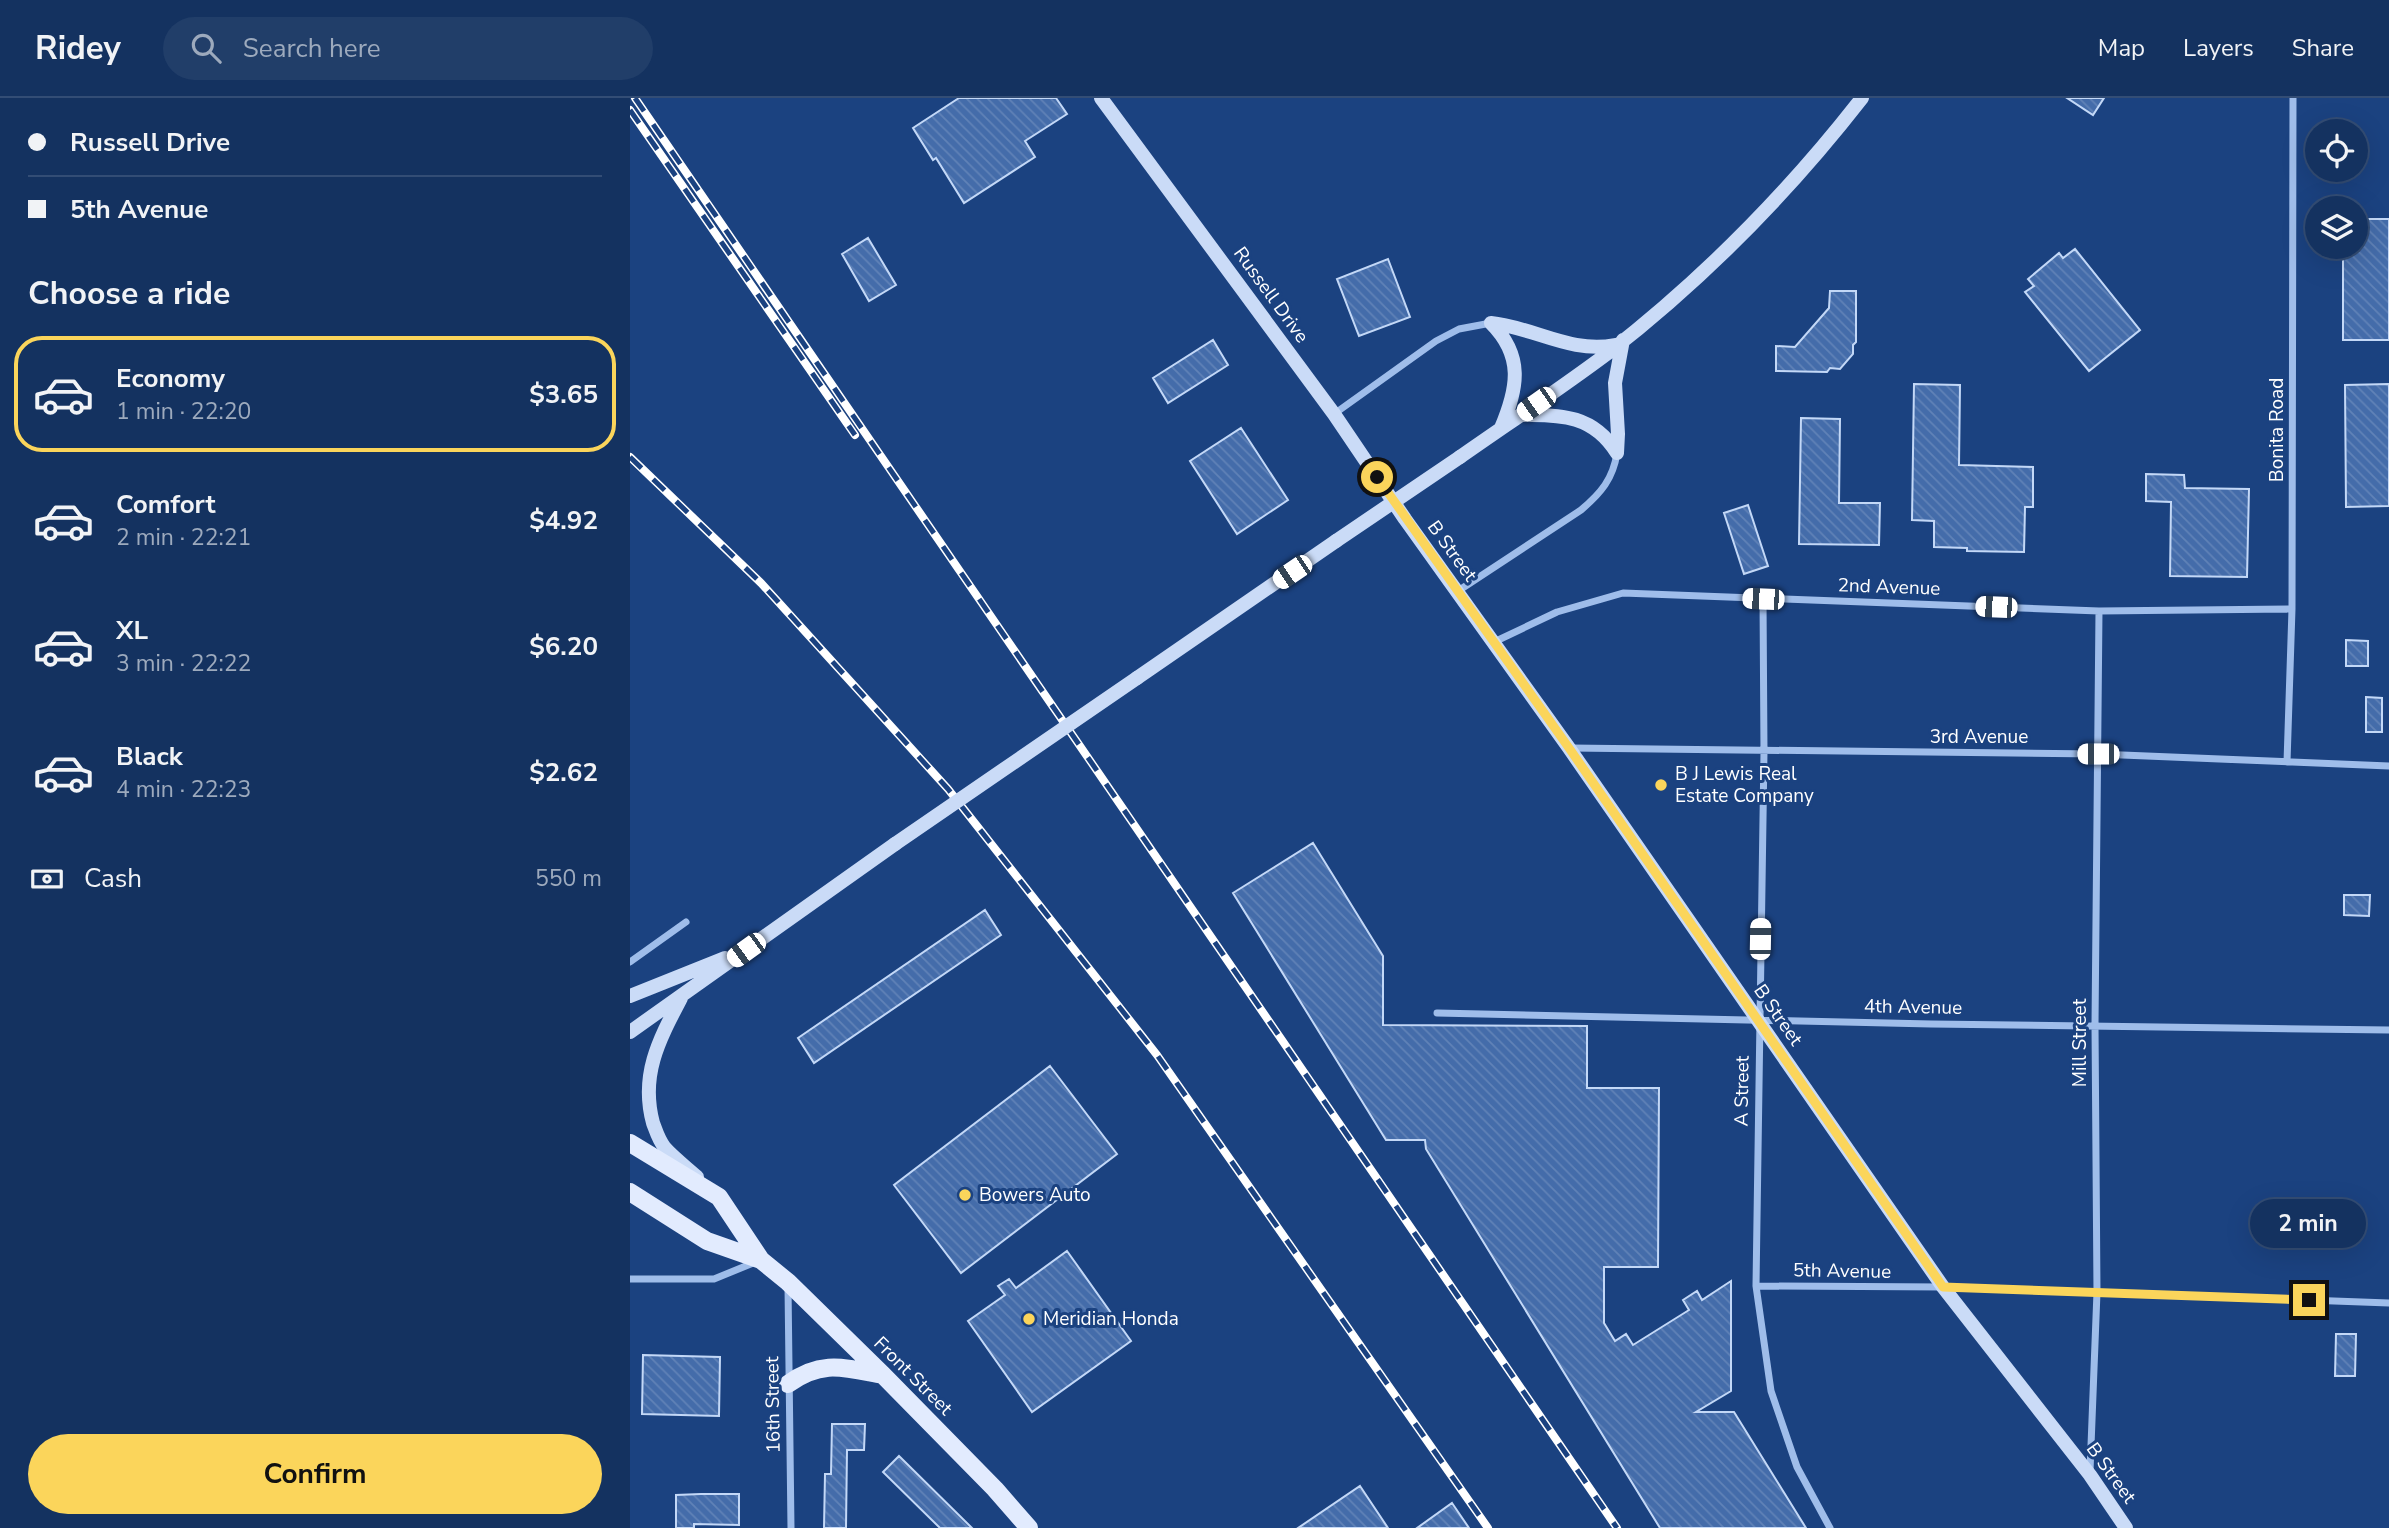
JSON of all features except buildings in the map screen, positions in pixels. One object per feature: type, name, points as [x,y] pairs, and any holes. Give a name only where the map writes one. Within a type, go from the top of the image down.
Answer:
[{"type":"main road","name":"Russell Drive","points":[[1101,98],[1334,414],[1405,519]]},
{"type":"main road","points":[[630,1031],[894,845],[1521,415],[1621,342],[1696,278],[1768,209],[1862,98]]},
{"type":"main road","points":[[1491,323],[1511,325],[1546,338],[1590,347],[1621,342]]},
{"type":"main road","points":[[1491,323],[1503,335],[1514,361],[1513,394],[1500,429]]},
{"type":"main road","points":[[1617,453],[1619,434],[1615,383],[1621,342]]},
{"type":"main road","points":[[1521,415],[1557,415],[1584,422],[1604,435],[1617,453]]},
{"type":"main road","name":"B Street","points":[[1405,519],[1569,748],[1943,1287],[2090,1475],[2126,1528]]},
{"type":"main road","points":[[630,996],[746,950]]},
{"type":"main road","points":[[681,997],[659,1040],[653,1061],[648,1094],[650,1112],[663,1146],[719,1197]]},
{"type":"main road","name":"Front Street","points":[[630,1143],[719,1197],[761,1260],[788,1282],[883,1375],[995,1489],[1029,1528]]},
{"type":"main road","name":"Front Street","points":[[630,1192],[707,1241],[761,1260]]},
{"type":"main road","points":[[788,1384],[802,1374],[828,1366],[883,1375]]},
{"type":"street","name":"Bonita Road","points":[[2287,762],[2292,610],[2293,98]]},
{"type":"street","points":[[1334,414],[1436,341],[1459,329],[1491,323]]},
{"type":"street","points":[[1458,592],[1596,498],[1608,483],[1615,467],[1617,453]]},
{"type":"street","name":"2nd Avenue","points":[[1494,642],[1557,612],[1623,593],[2099,611],[2292,610]]},
{"type":"street","name":"A Street","points":[[1763,599],[1764,752],[1756,1286],[1771,1391],[1797,1467],[1830,1528]]},
{"type":"street","name":"Mill Street","points":[[2090,1475],[2097,1292],[2095,1025],[2099,611]]},
{"type":"street","name":"3rd Avenue","points":[[1569,748],[2098,754],[2389,766]]},
{"type":"street","points":[[630,962],[686,922]]},
{"type":"street","name":"4th Avenue","points":[[1437,1013],[2389,1030]]},
{"type":"street","points":[[630,1279],[714,1279],[761,1260]]},
{"type":"street","name":"16th Street","points":[[788,1282],[791,1528]]},
{"type":"street","name":"5th Avenue","points":[[1756,1286],[1943,1287],[2389,1303]]},
{"type":"railway","points":[[635,98],[1617,1528]]},
{"type":"railway","points":[[630,110],[855,435]]},
{"type":"railway","points":[[630,457],[761,583],[948,789],[1157,1055],[1488,1528]]},
{"type":"place","name":"B J Lewis Real Estate Company","points":[[1661,785]]},
{"type":"place","name":"Bowers Auto","points":[[965,1195]]},
{"type":"place","name":"Meridian Honda","points":[[1029,1319]]},
{"type":"route","points":[[1377,477],[1569,748],[1943,1287],[2309,1300]]}]
